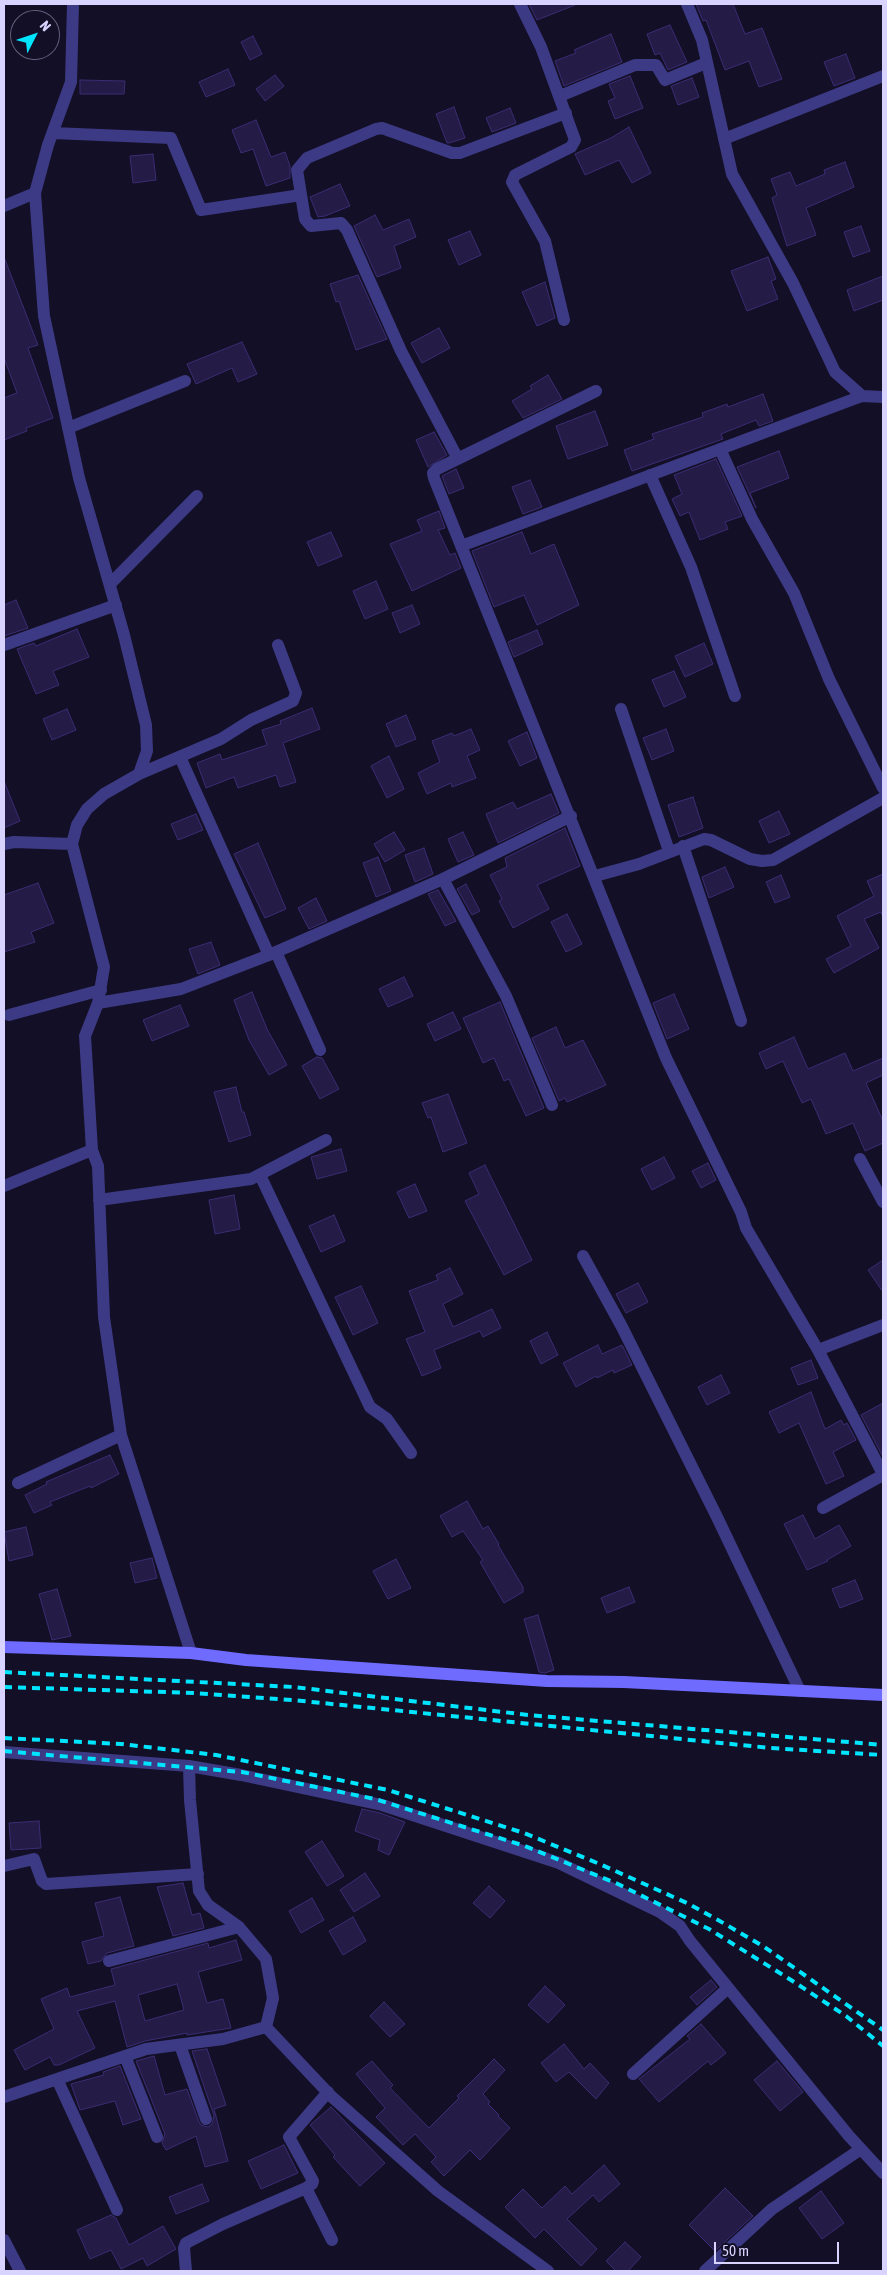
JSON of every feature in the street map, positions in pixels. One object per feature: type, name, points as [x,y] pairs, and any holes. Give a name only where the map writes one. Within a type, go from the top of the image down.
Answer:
[{"type":"street","points":[[72,4],[71,82],[35,193],[44,316],[79,478],[116,605],[146,724],[147,751],[139,774]]},
{"type":"street","points":[[520,4],[542,47],[575,140],[574,144],[515,175],[512,182],[545,241],[564,320]]},
{"type":"street","points":[[687,4],[702,40],[732,174],[793,283],[835,372],[862,396]]},
{"type":"street","points":[[560,96],[636,66],[656,65],[665,80],[706,63]]},
{"type":"street","points":[[724,139],[883,76]]},
{"type":"street","points":[[458,459],[401,350],[347,230],[341,223],[311,226],[305,219],[297,170],[307,158],[371,130],[382,128],[452,153],[460,153],[566,112]]},
{"type":"street","points":[[53,133],[171,138],[201,210],[301,195]]},
{"type":"street","points":[[4,206],[35,193]]},
{"type":"street","points":[[68,428],[185,380]]},
{"type":"street","points":[[596,391],[437,469],[434,473],[461,546],[571,816],[666,1058],[741,1212],[746,1228],[818,1350],[883,1475],[823,1508]]},
{"type":"street","points":[[461,546],[862,396],[883,397]]},
{"type":"street","points":[[720,449],[752,519],[794,593],[829,679],[883,788]]},
{"type":"street","points":[[650,475],[691,567],[735,696]]},
{"type":"street","points":[[110,584],[197,496]]},
{"type":"street","points":[[4,645],[116,605]]},
{"type":"street","points":[[191,1652],[121,1435],[104,1317],[98,1166],[92,1150],[85,1036],[98,1003],[104,967],[72,844],[77,825],[87,808],[104,794],[139,774],[233,734],[251,720],[296,698],[296,693],[278,645]]},
{"type":"street","points":[[621,709],[670,851]]},
{"type":"street","points":[[180,757],[320,1050]]},
{"type":"street","points":[[595,876],[639,864],[697,840],[711,840],[750,859],[772,860],[883,798]]},
{"type":"street","points":[[98,1003],[181,988],[272,953],[443,880],[571,816]]},
{"type":"street","points":[[4,844],[14,842],[72,844]]},
{"type":"street","points":[[683,846],[741,1020]]},
{"type":"street","points":[[443,880],[506,996],[552,1105]]},
{"type":"street","points":[[9,1016],[101,990]]},
{"type":"street","points":[[100,1200],[241,1181],[260,1176],[326,1140]]},
{"type":"street","points":[[4,1186],[92,1150]]},
{"type":"street","points":[[860,1159],[883,1202]]},
{"type":"street","points":[[260,1176],[370,1407],[386,1419],[411,1453]]},
{"type":"street","points":[[583,1256],[713,1508],[800,1691]]},
{"type":"street","points":[[818,1350],[883,1325]]},
{"type":"street","points":[[18,1483],[121,1435]]},
{"type":"street","points":[[4,1647],[191,1652],[246,1660],[547,1681],[624,1682],[883,1695]]},
{"type":"street","points":[[4,1752],[189,1766],[241,1775],[382,1805],[559,1863],[660,1912],[680,1926],[728,1988],[883,2173]]},
{"type":"street","points":[[189,1766],[190,1800],[199,1891],[208,1905],[239,1928],[266,1959],[273,1998],[266,2027]]},
{"type":"street","points":[[4,1866],[34,1859],[42,1882],[46,1884],[198,1874]]},
{"type":"street","points":[[109,1962],[239,1928]]},
{"type":"street","points":[[633,2074],[728,1988]]},
{"type":"street","points":[[4,2097],[146,2048],[223,2039],[266,2027]]},
{"type":"street","points":[[266,2027],[328,2092],[438,2191],[548,2271]]},
{"type":"street","points":[[180,2045],[206,2119]]},
{"type":"street","points":[[125,2056],[157,2137]]},
{"type":"street","points":[[57,2079],[117,2210]]},
{"type":"street","points":[[186,2271],[184,2248],[186,2243],[222,2224],[306,2188],[313,2181],[289,2137],[328,2092]]},
{"type":"street","points":[[705,2271],[772,2209],[861,2149]]},
{"type":"street","points":[[306,2188],[332,2240]]},
{"type":"street","points":[[5,2244],[20,2271]]},
{"type":"building","points":[[529,4],[575,4],[575,5],[537,20]]},
{"type":"building","points":[[696,4],[733,4],[745,34],[762,28],[782,79],[759,87],[749,61],[725,70],[706,20],[703,21]]},
{"type":"building","points":[[670,25],[687,62],[668,70],[660,53],[655,55],[647,34]]},
{"type":"building","points":[[611,34],[622,62],[564,86],[555,61],[576,53],[574,50]]},
{"type":"building","points":[[253,36],[262,54],[250,60],[241,42]]},
{"type":"building","points":[[846,54],[855,78],[834,86],[824,62]]},
{"type":"building","points":[[228,69],[235,85],[206,97],[199,82]]},
{"type":"building","points":[[275,75],[284,86],[265,101],[256,89]]},
{"type":"building","points":[[630,76],[643,108],[615,119],[608,101],[615,98],[609,84]]},
{"type":"building","points":[[692,78],[699,97],[678,105],[671,86]]},
{"type":"building","points":[[80,80],[125,81],[124,94],[80,94]]},
{"type":"building","points":[[454,107],[465,138],[447,143],[436,114]]},
{"type":"building","points":[[510,108],[516,123],[492,132],[486,118]]},
{"type":"building","points":[[256,120],[271,157],[285,152],[290,166],[290,178],[266,186],[253,149],[241,153],[232,130]]},
{"type":"building","points":[[629,127],[651,173],[632,183],[619,160],[585,175],[575,154],[611,138]]},
{"type":"building","points":[[153,154],[156,180],[133,183],[130,156]]},
{"type":"building","points":[[845,162],[854,187],[806,208],[816,235],[787,246],[772,198],[777,195],[771,179],[790,172],[796,186],[825,174],[824,170]]},
{"type":"building","points":[[340,184],[350,206],[318,217],[310,197]]},
{"type":"building","points":[[375,215],[383,230],[409,219],[416,237],[394,246],[401,268],[377,277],[354,226]]},
{"type":"building","points":[[861,226],[870,251],[853,257],[844,232]]},
{"type":"building","points":[[470,231],[481,255],[459,265],[448,240]]},
{"type":"building","points":[[4,257],[38,345],[28,348],[53,418],[26,428],[27,431],[4,440],[4,398],[17,393],[4,358]]},
{"type":"building","points":[[768,257],[776,279],[771,281],[778,299],[747,311],[731,271]]},
{"type":"building","points":[[358,275],[387,339],[356,350],[339,301],[336,302],[330,284]]},
{"type":"building","points":[[883,276],[883,300],[854,311],[847,290]]},
{"type":"building","points":[[545,282],[555,318],[537,326],[522,292]]},
{"type":"building","points":[[439,328],[450,348],[422,363],[411,343]]},
{"type":"building","points":[[242,342],[257,374],[238,382],[232,368],[196,384],[187,364]]},
{"type":"building","points":[[548,375],[562,399],[523,418],[512,401],[532,389],[530,386]]},
{"type":"building","points":[[763,394],[773,421],[759,426],[756,420],[721,434],[723,439],[632,471],[624,450],[654,439],[652,434],[703,417],[702,413],[727,404],[728,407]]},
{"type":"building","points":[[595,411],[608,445],[568,459],[556,426]]},
{"type":"building","points":[[434,432],[447,455],[428,467],[416,440]]},
{"type":"building","points":[[779,451],[789,478],[750,493],[756,508],[737,467]]},
{"type":"building","points":[[716,459],[742,516],[725,522],[728,529],[700,540],[689,512],[680,516],[672,499],[682,494],[674,475]]},
{"type":"building","points":[[456,469],[464,488],[449,494],[442,476]]},
{"type":"building","points":[[530,480],[542,507],[523,514],[512,487]]},
{"type":"building","points":[[439,511],[445,528],[438,530],[450,555],[455,553],[461,568],[412,591],[390,544],[422,531],[417,520]]},
{"type":"building","points":[[331,532],[342,556],[318,566],[307,542]]},
{"type":"building","points":[[522,532],[531,554],[554,544],[579,605],[537,625],[524,595],[494,607],[472,551]]},
{"type":"building","points":[[376,581],[388,609],[365,619],[353,591]]},
{"type":"building","points":[[16,600],[28,628],[4,636],[4,605]]},
{"type":"building","points":[[412,605],[420,624],[400,633],[392,613]]},
{"type":"building","points":[[77,629],[89,657],[53,671],[59,685],[36,694],[17,649],[34,643],[36,646]]},
{"type":"building","points":[[537,630],[543,644],[514,657],[508,642]]},
{"type":"building","points":[[704,643],[713,664],[685,677],[675,656]]},
{"type":"building","points":[[674,671],[686,697],[664,707],[652,680]]},
{"type":"building","points":[[312,708],[320,729],[283,743],[296,782],[280,787],[276,775],[238,788],[234,777],[206,788],[197,763],[220,754],[222,760],[267,745],[262,730],[281,724],[280,721]]},
{"type":"building","points":[[67,709],[76,730],[52,740],[43,719]]},
{"type":"building","points":[[406,715],[416,739],[396,747],[386,724]]},
{"type":"building","points":[[471,729],[480,750],[467,756],[476,778],[452,787],[451,783],[427,794],[418,773],[440,762],[432,741],[452,733],[454,736]]},
{"type":"building","points":[[666,729],[674,751],[652,760],[643,738]]},
{"type":"building","points":[[527,732],[537,758],[520,766],[508,741]]},
{"type":"building","points":[[389,756],[404,789],[387,798],[371,766]]},
{"type":"building","points":[[4,781],[20,821],[4,828]]},
{"type":"building","points":[[551,794],[559,813],[498,843],[486,814],[513,802],[517,809]]},
{"type":"building","points":[[693,797],[703,828],[679,837],[668,805]]},
{"type":"building","points":[[779,811],[790,834],[769,843],[759,821]]},
{"type":"building","points":[[196,814],[203,830],[178,840],[171,824]]},
{"type":"building","points":[[565,828],[580,866],[537,885],[549,909],[513,928],[499,901],[502,899],[490,875],[507,867],[505,858]]},
{"type":"building","points":[[394,832],[405,850],[385,862],[374,844]]},
{"type":"building","points":[[463,832],[474,855],[458,862],[448,839]]},
{"type":"building","points":[[258,843],[286,909],[265,918],[234,854]]},
{"type":"building","points":[[424,848],[433,874],[415,882],[405,855]]},
{"type":"building","points":[[378,857],[391,891],[376,897],[363,863]]},
{"type":"building","points":[[725,867],[734,887],[709,898],[702,877]]},
{"type":"building","points":[[883,874],[883,917],[881,912],[864,919],[879,948],[834,973],[826,959],[851,946],[837,916],[874,896],[867,881]]},
{"type":"building","points":[[781,875],[790,897],[775,903],[766,882]]},
{"type":"building","points":[[38,883],[54,923],[31,932],[35,942],[4,952],[4,895]]},
{"type":"building","points":[[466,884],[480,911],[472,915],[457,889]]},
{"type":"building","points":[[438,890],[456,921],[445,926],[428,894]]},
{"type":"building","points":[[316,898],[327,921],[309,929],[298,908]]},
{"type":"building","points":[[567,914],[582,944],[566,952],[551,922]]},
{"type":"building","points":[[211,942],[220,965],[198,974],[189,949]]},
{"type":"building","points":[[404,977],[413,996],[388,1007],[379,989]]},
{"type":"building","points":[[252,992],[267,1029],[287,1065],[269,1075],[249,1040],[234,1000]]},
{"type":"building","points":[[674,994],[689,1029],[667,1039],[653,1003]]},
{"type":"building","points":[[500,1002],[544,1108],[526,1116],[509,1079],[504,1081],[494,1058],[483,1063],[463,1018]]},
{"type":"building","points":[[180,1005],[189,1026],[152,1041],[143,1020]]},
{"type":"building","points":[[453,1012],[461,1029],[435,1041],[427,1024]]},
{"type":"building","points":[[556,1027],[565,1048],[583,1040],[606,1085],[567,1102],[565,1098],[559,1101],[532,1038]]},
{"type":"building","points":[[794,1037],[808,1069],[845,1053],[853,1071],[883,1058],[883,1075],[866,1083],[883,1121],[883,1143],[865,1151],[853,1123],[826,1134],[811,1099],[802,1103],[783,1061],[766,1069],[759,1053]]},
{"type":"building","points":[[317,1057],[322,1058],[339,1089],[320,1099],[302,1066]]},
{"type":"building","points":[[236,1087],[242,1112],[244,1112],[251,1135],[229,1142],[214,1092]]},
{"type":"building","points":[[448,1094],[467,1143],[443,1152],[431,1117],[428,1118],[422,1103]]},
{"type":"building","points":[[341,1149],[347,1171],[317,1179],[311,1157]]},
{"type":"building","points":[[664,1157],[675,1178],[652,1190],[641,1169]]},
{"type":"building","points":[[708,1163],[716,1180],[701,1188],[692,1171]]},
{"type":"building","points":[[485,1165],[532,1260],[504,1275],[465,1201],[479,1194],[469,1173]]},
{"type":"building","points":[[415,1184],[427,1211],[409,1218],[397,1192]]},
{"type":"building","points":[[234,1195],[240,1229],[215,1234],[209,1200]]},
{"type":"building","points":[[334,1215],[345,1241],[321,1252],[309,1226]]},
{"type":"building","points":[[883,1260],[883,1292],[868,1270]]},
{"type":"building","points":[[450,1268],[463,1294],[443,1304],[453,1327],[492,1309],[501,1328],[483,1337],[480,1331],[434,1350],[441,1368],[422,1376],[406,1339],[425,1332],[409,1291],[438,1280],[436,1275]]},
{"type":"building","points":[[638,1283],[648,1302],[626,1313],[616,1294]]},
{"type":"building","points":[[361,1286],[378,1323],[353,1335],[335,1297]]},
{"type":"building","points":[[547,1332],[558,1355],[541,1364],[530,1341]]},
{"type":"building","points":[[598,1345],[602,1354],[622,1345],[632,1365],[614,1373],[613,1370],[597,1378],[596,1376],[576,1387],[563,1363]]},
{"type":"building","points":[[811,1360],[818,1378],[798,1385],[791,1368]]},
{"type":"building","points":[[721,1375],[730,1393],[707,1405],[698,1387]]},
{"type":"building","points":[[811,1392],[825,1429],[841,1420],[844,1425],[847,1423],[856,1440],[833,1452],[844,1476],[826,1484],[799,1423],[779,1433],[769,1412]]},
{"type":"building","points":[[883,1403],[883,1457],[861,1415]]},
{"type":"building","points":[[110,1455],[119,1474],[91,1488],[90,1486],[50,1502],[52,1505],[34,1513],[25,1495],[47,1484],[46,1482]]},
{"type":"building","points":[[467,1501],[483,1529],[488,1526],[523,1587],[523,1592],[504,1603],[480,1562],[483,1560],[463,1531],[452,1537],[440,1516]]},
{"type":"building","points":[[803,1515],[815,1539],[839,1525],[851,1546],[828,1561],[807,1570],[784,1524]]},
{"type":"building","points":[[26,1527],[33,1555],[9,1561],[4,1532]]},
{"type":"building","points":[[152,1558],[157,1578],[135,1583],[130,1563]]},
{"type":"building","points":[[396,1559],[411,1588],[388,1599],[373,1571]]},
{"type":"building","points":[[855,1580],[863,1599],[840,1608],[832,1589]]},
{"type":"building","points":[[629,1587],[635,1602],[607,1613],[601,1598]]},
{"type":"building","points":[[57,1589],[71,1636],[52,1640],[39,1594]]},
{"type":"building","points":[[538,1615],[554,1670],[545,1673],[539,1672],[524,1619]]},
{"type":"building","points":[[362,1809],[405,1822],[389,1855],[378,1850],[380,1840],[355,1831]]},
{"type":"building","points":[[39,1821],[41,1848],[11,1850],[9,1823]]},
{"type":"building","points":[[322,1841],[344,1876],[327,1886],[305,1852]]},
{"type":"building","points":[[365,1873],[380,1896],[354,1912],[340,1890]]},
{"type":"building","points":[[183,1883],[192,1915],[200,1913],[204,1928],[173,1936],[157,1887]]},
{"type":"building","points":[[489,1886],[505,1901],[490,1918],[473,1903]]},
{"type":"building","points":[[120,1897],[134,1946],[107,1953],[101,1961],[88,1964],[82,1942],[104,1936],[95,1903]]},
{"type":"building","points":[[312,1898],[324,1920],[301,1933],[289,1911]]},
{"type":"building","points":[[353,1917],[366,1941],[343,1955],[329,1931]]},
{"type":"building","points":[[236,1940],[242,1960],[198,1972],[207,2003],[223,1999],[231,2028],[187,2035],[187,2033],[145,2041],[127,2047],[115,2001],[77,2011],[95,2048],[59,2065],[54,2065],[50,2057],[25,2070],[14,2050],[54,2029],[41,1999],[67,1988],[70,1997],[115,1985],[111,1969],[208,1943],[209,1948]],"holes":[[[177,1984],[184,2010],[145,2021],[138,1995]]]},
{"type":"building","points":[[711,1980],[717,1987],[697,2005],[690,1997]]},
{"type":"building","points":[[545,1986],[565,2005],[548,2023],[528,2005]]},
{"type":"building","points":[[384,2002],[405,2024],[390,2037],[370,2016]]},
{"type":"building","points":[[701,2024],[726,2053],[711,2065],[708,2061],[659,2102],[639,2079],[690,2039],[687,2036]]},
{"type":"building","points":[[564,2044],[584,2069],[590,2063],[609,2083],[596,2099],[569,2072],[556,2082],[541,2063]]},
{"type":"building","points":[[207,2049],[226,2105],[214,2109],[228,2161],[205,2167],[196,2136],[166,2150],[162,2143],[165,2134],[136,2061],[154,2056],[165,2095],[187,2089],[199,2122],[201,2125],[208,2127],[212,2124],[214,2116],[192,2051]]},
{"type":"building","points":[[494,2059],[505,2070],[483,2094],[490,2102],[488,2104],[510,2128],[480,2160],[470,2150],[444,2176],[431,2162],[436,2157],[415,2134],[403,2145],[376,2117],[385,2108],[356,2074],[372,2061],[393,2085],[390,2088],[429,2128],[459,2098],[457,2096]]},
{"type":"building","points":[[777,2061],[803,2092],[780,2111],[754,2080]]},
{"type":"building","points":[[120,2066],[141,2119],[123,2125],[115,2101],[80,2110],[71,2084],[104,2075],[103,2072]]},
{"type":"building","points":[[331,2107],[385,2163],[360,2186],[333,2157],[335,2155],[310,2125]]},
{"type":"building","points":[[284,2145],[298,2173],[261,2189],[248,2161]]},
{"type":"building","points":[[604,2165],[620,2184],[599,2202],[593,2195],[567,2219],[597,2249],[581,2266],[544,2229],[535,2238],[505,2207],[523,2189],[542,2208],[565,2186],[572,2194]]},
{"type":"building","points":[[202,2184],[209,2201],[176,2214],[169,2197]]},
{"type":"building","points":[[725,2188],[753,2216],[715,2251],[689,2225]]},
{"type":"building","points":[[821,2191],[844,2223],[822,2239],[799,2208]]},
{"type":"building","points":[[111,2215],[116,2218],[129,2245],[163,2226],[176,2249],[147,2266],[143,2258],[121,2269],[111,2250],[90,2259],[77,2230]]},
{"type":"building","points":[[625,2242],[641,2257],[628,2271],[616,2271],[606,2261]]},
{"type":"railway","points":[[4,1672],[294,1687],[528,1715],[883,1745]]},
{"type":"railway","points":[[4,1687],[194,1693],[292,1700],[771,1748],[883,1755]]},
{"type":"railway","points":[[4,1738],[121,1744],[216,1755],[388,1790],[524,1833],[689,1904],[763,1946],[883,2030]]},
{"type":"railway","points":[[4,1751],[242,1772],[375,1799],[525,1846],[618,1884],[709,1929],[846,2016],[883,2046]]}]
